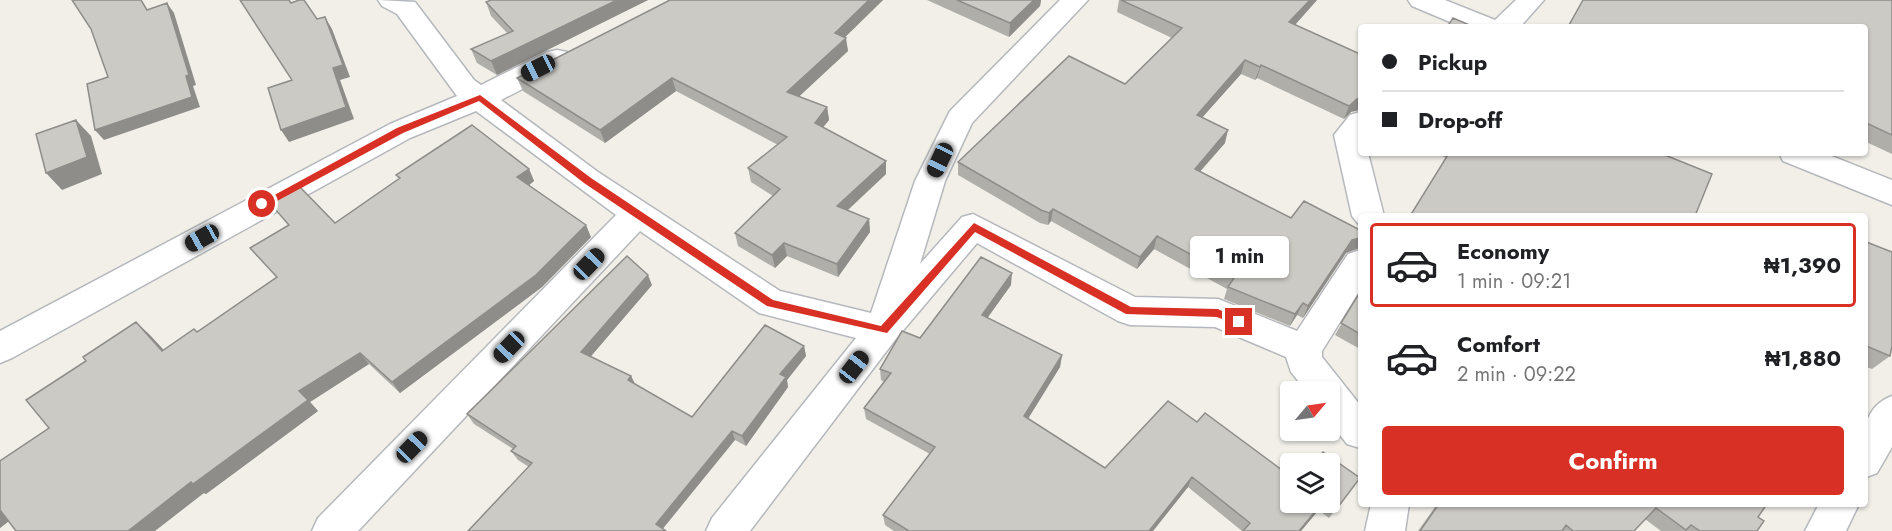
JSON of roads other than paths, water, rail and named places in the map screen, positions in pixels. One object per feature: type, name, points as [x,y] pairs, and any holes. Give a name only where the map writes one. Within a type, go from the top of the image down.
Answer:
[{"type":"street","points":[[392,0],[406,9],[464,87],[587,180],[771,303],[883,330]]},
{"type":"street","points":[[883,330],[930,181],[960,118],[1076,0]]},
{"type":"street","points":[[1421,0],[1479,24]]},
{"type":"street","points":[[1507,24],[1531,0]]},
{"type":"street","points":[[0,348],[400,131],[480,98],[582,46]]},
{"type":"street","points":[[1358,124],[1349,135],[1367,213]]},
{"type":"street","points":[[1801,156],[1892,193]]},
{"type":"street","points":[[332,531],[638,214]]},
{"type":"street","points":[[740,526],[883,330],[974,226],[1130,311],[1218,313],[1304,349]]},
{"type":"street","points":[[1319,381],[1304,361],[1304,349],[1358,266]]},
{"type":"street","points":[[1340,407],[1358,430]]},
{"type":"street","points":[[1868,454],[1892,412]]},
{"type":"street","points":[[1385,531],[1389,507]]},
{"type":"street","points":[[1825,531],[1838,507]]}]
